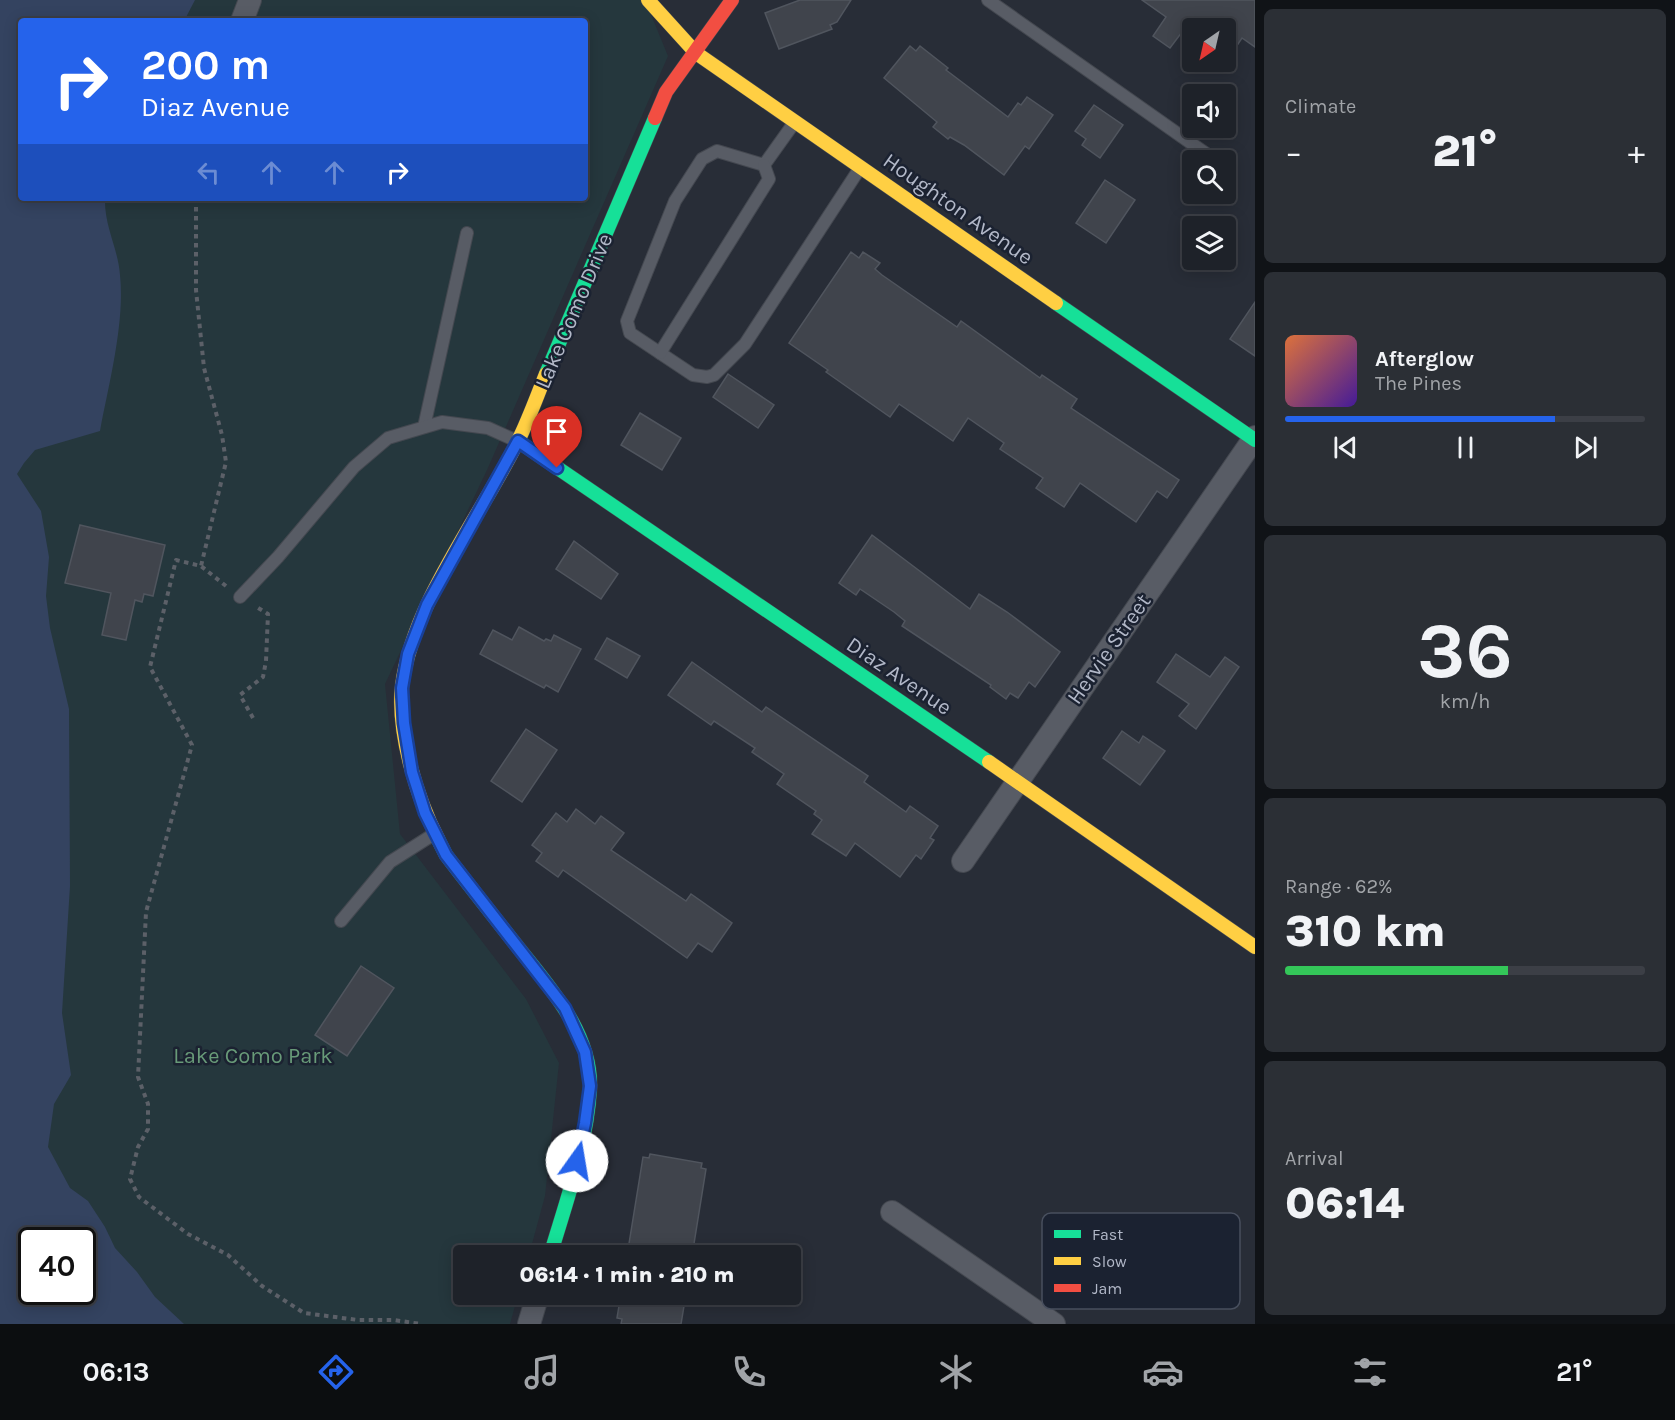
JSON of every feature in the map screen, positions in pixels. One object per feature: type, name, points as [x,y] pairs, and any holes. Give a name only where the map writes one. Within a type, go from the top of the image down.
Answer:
[{"type":"street","points":[[243,18],[250,0]]},
{"type":"street","name":"Houghton Avenue","points":[[648,0],[696,53],[1255,439]]},
{"type":"street","name":"Lake Como Drive","points":[[553,1245],[573,1180],[585,1123],[590,1086],[585,1052],[565,1008],[446,855],[425,813],[412,772],[404,723],[402,688],[408,654],[427,605],[518,441],[666,92],[732,0]]},
{"type":"street","name":"Hervie Street","points":[[963,861],[1255,439]]},
{"type":"street","name":"Diaz Avenue","points":[[518,441],[1018,782],[1255,947]]},
{"type":"street","points":[[892,1212],[1054,1324]]},
{"type":"street","points":[[529,1324],[535,1305]]},
{"type":"lane","points":[[988,0],[1201,150]]},
{"type":"lane","points":[[764,165],[795,122]]},
{"type":"lane","points":[[764,165],[717,151],[702,159],[675,201],[627,321],[630,333],[693,375],[707,377],[714,375],[745,344],[861,167]]},
{"type":"lane","points":[[660,353],[770,179],[764,165]]},
{"type":"lane","points":[[424,427],[467,233]]},
{"type":"lane","points":[[240,597],[278,557],[354,467],[388,438],[442,422],[488,428],[518,441]]},
{"type":"lane","points":[[341,921],[390,862],[435,833]]},
{"type":"path","points":[[196,201],[196,290],[204,369],[222,435],[225,462],[201,566]]},
{"type":"path","points":[[253,718],[240,695],[263,677],[267,652],[268,614],[240,597],[201,566],[176,560],[150,667],[192,745],[146,912],[138,1077],[148,1104],[148,1129],[138,1147],[130,1179],[139,1197],[188,1234],[228,1255],[262,1286],[304,1312],[358,1320],[394,1320],[421,1324]]},
{"type":"green space","name":"Lake Como Park","points":[[0,0],[645,0],[668,56],[487,470],[385,684],[400,834],[526,999],[559,1063],[545,1196],[532,1245],[453,1245],[453,1305],[515,1305],[510,1324],[0,1324]]},
{"type":"water","points":[[0,0],[195,0],[186,18],[18,18],[18,201],[105,201],[119,265],[121,294],[115,353],[100,431],[35,450],[17,474],[41,511],[49,557],[46,596],[50,628],[69,709],[70,886],[62,1013],[71,1075],[54,1104],[48,1147],[70,1188],[88,1201],[115,1248],[137,1272],[155,1297],[184,1324],[0,1324]]},
{"type":"building","points":[[800,0],[851,0],[837,22],[830,25],[832,29],[779,49],[765,13]]},
{"type":"building","points":[[1142,0],[1255,0],[1255,47],[1242,38],[1238,44],[1236,43],[1236,18],[1182,18],[1182,32],[1170,48],[1153,36],[1166,17]]},
{"type":"building","points":[[910,46],[916,51],[920,46],[948,68],[946,70],[1008,117],[1018,103],[1021,105],[1027,97],[1053,115],[1029,149],[1025,146],[1004,175],[964,145],[950,137],[948,139],[933,127],[937,122],[884,78]]},
{"type":"building","points":[[1094,105],[1123,125],[1100,158],[1082,145],[1086,139],[1075,131]]},
{"type":"building","points":[[1105,180],[1135,200],[1106,243],[1076,223]]},
{"type":"building","points":[[851,252],[859,258],[863,252],[880,263],[875,269],[882,275],[957,327],[961,321],[1040,378],[1042,375],[1077,399],[1071,408],[1179,480],[1167,498],[1157,491],[1136,522],[1080,483],[1064,507],[1036,488],[1043,478],[1000,449],[1004,443],[968,418],[953,441],[899,404],[890,417],[826,372],[828,370],[789,343]]},
{"type":"building","points":[[1255,302],[1255,356],[1230,339]]},
{"type":"building","points":[[728,374],[774,405],[758,428],[713,397]]},
{"type":"building","points":[[640,413],[681,438],[662,470],[621,445]]},
{"type":"building","points":[[80,525],[165,545],[153,596],[144,594],[142,602],[135,600],[126,640],[102,635],[111,593],[65,583]]},
{"type":"building","points":[[872,535],[970,609],[979,594],[1060,652],[1035,687],[1029,682],[1018,698],[1010,693],[1006,699],[990,687],[991,685],[902,626],[905,621],[894,612],[860,589],[856,595],[839,583]]},
{"type":"building","points":[[574,541],[618,574],[601,599],[556,569]]},
{"type":"building","points":[[519,627],[544,641],[546,639],[551,641],[554,635],[581,649],[558,692],[546,685],[544,688],[480,654],[493,630],[512,640]]},
{"type":"building","points":[[607,638],[640,656],[627,678],[595,659]]},
{"type":"building","points":[[1176,654],[1210,677],[1225,657],[1239,667],[1196,729],[1179,716],[1189,704],[1157,682]]},
{"type":"building","points":[[692,662],[762,712],[766,707],[868,776],[864,782],[906,812],[910,806],[938,826],[930,838],[934,840],[921,859],[916,855],[900,877],[855,843],[846,856],[812,834],[822,820],[814,814],[816,811],[777,784],[784,774],[752,752],[755,748],[714,721],[711,725],[668,695]]},
{"type":"building","points":[[526,729],[557,750],[522,802],[491,781]]},
{"type":"building","points":[[1122,731],[1139,743],[1143,736],[1165,751],[1140,785],[1103,758]]},
{"type":"building","points":[[576,809],[595,824],[601,816],[624,833],[611,850],[686,901],[691,894],[732,923],[712,952],[698,943],[687,958],[563,870],[558,877],[536,861],[542,853],[532,845],[556,813],[567,822]]},
{"type":"building","points":[[361,966],[394,988],[347,1056],[315,1035]]},
{"type":"building","points":[[650,1154],[702,1163],[701,1168],[706,1169],[694,1245],[629,1245],[643,1157],[649,1158]]},
{"type":"building","points":[[619,1305],[684,1305],[681,1324],[621,1324],[622,1319],[617,1318]]},
{"type":"traffic: fast","points":[[546,374],[655,118]]},
{"type":"traffic: fast","points":[[1056,303],[1255,440]]},
{"type":"traffic: fast","points":[[518,441],[989,762]]},
{"type":"traffic: fast","points":[[438,839],[446,855],[565,1009],[583,1047],[589,1067],[590,1088],[585,1131],[553,1245]]},
{"type":"traffic: slow","points":[[648,0],[696,53],[1056,303]]},
{"type":"traffic: slow","points":[[438,839],[416,785],[406,744],[401,704],[408,655],[433,592],[503,470],[518,441],[546,374]]},
{"type":"traffic: slow","points":[[989,762],[1255,947]]},
{"type":"traffic: jam","points":[[655,118],[666,92],[732,0]]},
{"type":"route","points":[[557,468],[518,441],[427,605],[408,654],[402,688],[404,723],[412,772],[425,813],[446,855],[565,1008],[585,1052],[590,1086],[577,1161]]}]
